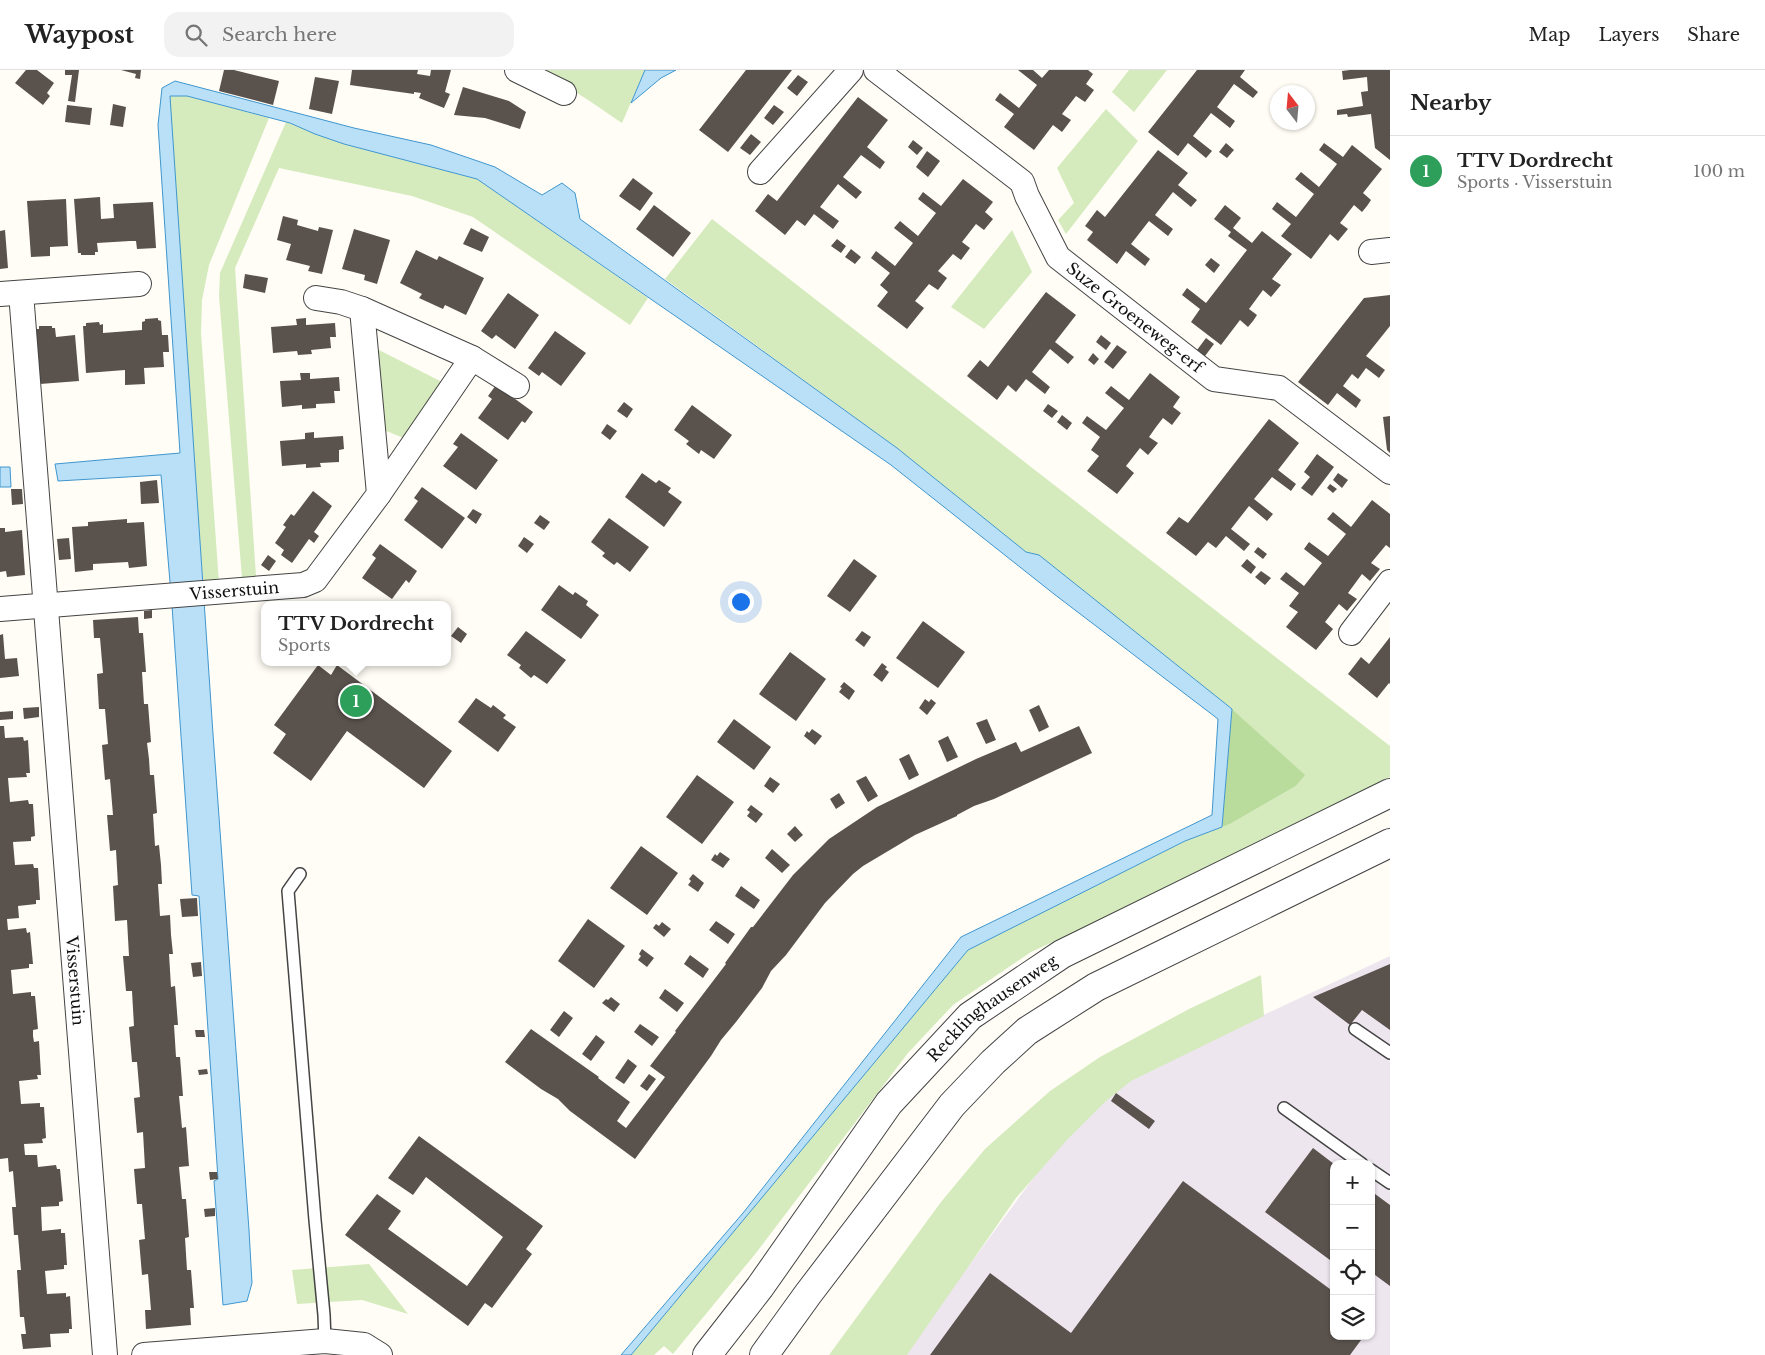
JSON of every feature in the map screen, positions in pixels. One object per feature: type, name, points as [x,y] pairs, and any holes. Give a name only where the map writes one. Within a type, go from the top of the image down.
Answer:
[{"type":"street","points":[[517,70],[564,93]]},
{"type":"street","points":[[760,172],[851,70]]},
{"type":"street","name":"Suze Groeneweg-erf","points":[[876,70],[1022,182],[1027,196],[1058,257],[1214,379],[1279,388],[1390,472]]},
{"type":"street","name":"Visserstuin","points":[[105,1355],[45,606],[11,294],[139,284]]},
{"type":"street","points":[[316,298],[341,302],[362,309],[472,358],[517,386]]},
{"type":"street","points":[[362,309],[379,494]]},
{"type":"street","name":"Visserstuin","points":[[0,608],[215,593],[303,585],[315,580],[379,494],[472,358]]},
{"type":"street","points":[[1351,633],[1390,582]]},
{"type":"street","name":"Recklinghausenweg","points":[[707,1355],[760,1287],[889,1103],[970,1016],[1062,954],[1390,794]]},
{"type":"street","points":[[764,1355],[952,1105],[993,1062],[1027,1031],[1096,987],[1390,842]]},
{"type":"street","points":[[144,1355],[325,1341],[364,1345],[380,1355]]},
{"type":"lane","points":[[300,874],[288,891],[325,1341]]},
{"type":"lane","points":[[1355,1029],[1390,1053]]},
{"type":"lane","points":[[1284,1108],[1356,1160]]},
{"type":"lane","points":[[1375,1173],[1390,1183]]},
{"type":"shaded area","points":[[1390,956],[1390,1355],[903,1355],[1096,1093]]},
{"type":"green space","points":[[537,70],[645,70],[622,123],[570,88]]},
{"type":"green space","points":[[1129,70],[1167,70],[1134,112],[1112,92]]},
{"type":"green space","points":[[169,96],[187,96],[269,118],[209,265],[202,300],[201,333],[219,583],[203,583]]},
{"type":"green space","points":[[1106,109],[1138,141],[1066,234],[1058,220],[1074,203],[1057,168]]},
{"type":"green space","points":[[286,122],[344,144],[477,179],[648,298],[630,325],[473,217],[412,196],[279,168],[235,268],[256,576],[242,578],[219,296],[220,273]]},
{"type":"green space","points":[[712,219],[1390,746],[1390,777],[1031,952],[953,1005],[908,1053],[756,1253],[673,1354],[664,1346],[654,1355],[631,1355],[968,950],[1185,841],[1230,824],[1296,786],[1304,775],[1232,709],[1039,555],[1026,552],[897,448],[665,279]]},
{"type":"green space","points":[[1012,230],[1032,272],[984,329],[951,307]]},
{"type":"green space","points":[[379,350],[446,384],[406,439],[384,430],[377,353]]},
{"type":"green space","points":[[1232,709],[1305,775],[1296,786],[1222,827]]},
{"type":"green space","points":[[1261,975],[1264,1016],[1131,1081],[1106,1101],[1066,1141],[1016,1198],[907,1355],[829,1355],[941,1202],[985,1149],[1050,1091],[1100,1057],[1189,1009]]},
{"type":"green space","points":[[369,1264],[408,1314],[362,1300],[297,1304],[292,1270]]},
{"type":"water","points":[[645,70],[676,70],[661,78],[631,103]]},
{"type":"water","points":[[175,81],[354,128],[431,145],[495,167],[542,195],[562,183],[575,193],[580,219],[897,448],[1026,552],[1039,555],[1232,709],[1222,827],[1185,841],[968,950],[631,1355],[621,1355],[743,1213],[961,937],[1212,815],[1218,719],[1054,594],[891,465],[477,179],[344,144],[290,123],[187,96],[170,96],[252,1283],[247,1301],[223,1305],[214,1181],[218,1179],[199,896],[192,895],[161,475],[58,481],[55,464],[180,453],[158,125],[162,88]]},
{"type":"water","points":[[0,467],[10,467],[11,487],[0,487]]},
{"type":"building","points":[[26,70],[37,70],[54,83],[47,93],[50,96],[43,105],[15,83]]},
{"type":"building","points":[[65,70],[79,70],[75,102],[68,101],[72,75],[65,75]]},
{"type":"building","points":[[121,70],[141,70],[140,79],[135,78],[136,74]]},
{"type":"building","points":[[224,70],[234,70],[279,81],[273,105],[219,91]]},
{"type":"building","points":[[352,70],[418,70],[417,74],[430,76],[431,70],[451,70],[445,92],[450,94],[444,108],[419,98],[421,93],[414,92],[414,94],[350,85]]},
{"type":"building","points":[[746,70],[792,70],[728,152],[699,130]]},
{"type":"building","points":[[1018,70],[1033,70],[1042,78],[1049,70],[1088,70],[1093,74],[1086,84],[1094,90],[1085,102],[1076,96],[1062,114],[1071,120],[1062,132],[1053,125],[1034,150],[1004,127],[1014,114],[995,100],[1000,93],[1019,108],[1037,85]]},
{"type":"building","points":[[1197,70],[1245,70],[1240,77],[1258,92],[1253,98],[1234,84],[1217,107],[1235,121],[1230,128],[1211,113],[1193,136],[1212,151],[1206,158],[1188,143],[1178,156],[1148,132]]},
{"type":"building","points":[[1390,70],[1390,160],[1375,148],[1371,114],[1348,117],[1347,114],[1337,115],[1337,110],[1363,106],[1361,92],[1368,91],[1367,77],[1343,80],[1342,71]]},
{"type":"building","points":[[798,75],[808,82],[797,96],[787,88]]},
{"type":"building","points":[[315,77],[339,81],[332,114],[309,109]]},
{"type":"building","points":[[463,87],[509,101],[526,112],[520,129],[485,118],[454,115]]},
{"type":"building","points":[[858,97],[888,120],[867,147],[885,162],[880,169],[861,155],[843,177],[862,192],[856,199],[838,184],[820,207],[839,221],[833,229],[814,214],[805,226],[797,220],[785,235],[755,211],[768,194],[777,201]]},
{"type":"building","points":[[113,104],[126,107],[123,127],[110,125]]},
{"type":"building","points":[[67,105],[92,108],[90,125],[65,122]]},
{"type":"building","points":[[774,105],[784,112],[773,125],[764,118]]},
{"type":"building","points":[[751,134],[761,142],[750,155],[740,148]]},
{"type":"building","points":[[913,140],[923,148],[917,155],[908,147]]},
{"type":"building","points":[[1226,143],[1234,150],[1227,158],[1219,152]]},
{"type":"building","points":[[1324,143],[1343,157],[1352,145],[1382,169],[1363,193],[1371,200],[1367,206],[1362,212],[1354,205],[1340,223],[1348,229],[1338,241],[1330,234],[1311,259],[1281,236],[1291,224],[1272,209],[1277,202],[1296,217],[1314,194],[1295,179],[1301,172],[1319,187],[1337,164],[1319,150]]},
{"type":"building","points":[[1158,150],[1188,173],[1178,185],[1197,200],[1191,207],[1173,192],[1155,215],[1173,229],[1168,236],[1149,221],[1131,244],[1150,259],[1145,266],[1126,251],[1117,264],[1087,240],[1093,232],[1085,226],[1097,210],[1105,217]]},
{"type":"building","points":[[927,151],[940,161],[928,177],[916,167]]},
{"type":"building","points":[[633,178],[653,193],[640,211],[619,196]]},
{"type":"building","points":[[963,179],[993,202],[985,212],[993,219],[984,230],[976,224],[962,242],[970,248],[961,260],[953,254],[938,271],[947,278],[938,290],[929,284],[915,301],[924,308],[907,329],[877,306],[888,292],[880,285],[890,273],[871,258],[876,251],[895,266],[913,243],[894,228],[900,221],[918,236],[936,213],[918,199],[923,192],[941,206]]},
{"type":"building","points":[[100,197],[101,219],[114,218],[113,204],[153,202],[156,248],[137,249],[136,241],[97,243],[98,252],[95,252],[95,255],[81,255],[81,253],[78,253],[74,199]]},
{"type":"building","points":[[66,199],[68,246],[50,247],[50,256],[31,257],[27,201]]},
{"type":"building","points":[[654,205],[691,233],[673,257],[636,229]]},
{"type":"building","points":[[1225,205],[1241,218],[1233,228],[1252,243],[1262,231],[1292,254],[1272,279],[1281,285],[1271,297],[1263,290],[1249,309],[1257,315],[1253,321],[1248,327],[1240,320],[1221,345],[1191,322],[1200,309],[1182,295],[1187,288],[1206,303],[1247,250],[1228,236],[1231,232],[1214,219]]},
{"type":"building","points":[[283,216],[298,220],[297,225],[318,231],[319,227],[333,230],[322,274],[308,271],[310,266],[286,260],[291,244],[277,240]]},
{"type":"building","points":[[471,228],[489,237],[482,252],[463,244]]},
{"type":"building","points":[[354,229],[390,240],[377,284],[364,280],[365,275],[342,269]]},
{"type":"building","points":[[5,230],[8,268],[0,269],[0,231]]},
{"type":"building","points":[[837,239],[846,246],[841,253],[831,246]]},
{"type":"building","points":[[851,249],[861,257],[855,264],[845,257]]},
{"type":"building","points":[[416,250],[437,260],[439,256],[484,278],[466,315],[445,305],[443,309],[419,298],[422,294],[400,283]]},
{"type":"building","points":[[1211,258],[1220,265],[1214,273],[1205,265]]},
{"type":"building","points":[[245,274],[268,278],[265,293],[243,288]]},
{"type":"building","points":[[1046,292],[1076,315],[1055,342],[1074,357],[1068,364],[1050,349],[1032,372],[1050,387],[1045,394],[1026,379],[1016,392],[1008,385],[997,400],[967,376],[980,360],[988,367]]},
{"type":"building","points":[[508,293],[539,315],[515,349],[496,335],[492,339],[481,331]]},
{"type":"building","points":[[1390,295],[1390,326],[1366,356],[1385,370],[1379,378],[1366,368],[1358,379],[1352,374],[1343,386],[1361,400],[1356,408],[1337,393],[1328,405],[1298,382],[1364,298]]},
{"type":"building","points":[[158,318],[161,321],[162,335],[168,335],[169,352],[163,352],[164,367],[144,368],[145,384],[125,385],[125,370],[86,373],[83,326],[86,326],[86,323],[99,322],[100,325],[103,324],[103,333],[142,330],[142,322],[145,319]]},
{"type":"building","points":[[306,318],[306,325],[335,323],[336,337],[330,337],[331,348],[311,350],[312,354],[298,355],[297,351],[273,353],[271,327],[297,325],[296,319]]},
{"type":"building","points":[[39,326],[52,326],[52,328],[55,328],[56,337],[75,335],[79,381],[40,384],[36,329],[39,329]]},
{"type":"building","points":[[555,331],[586,353],[561,386],[542,372],[539,376],[528,368]]},
{"type":"building","points":[[1101,335],[1111,343],[1106,350],[1096,342]]},
{"type":"building","points":[[1206,338],[1214,344],[1205,356],[1197,350]]},
{"type":"building","points":[[1117,345],[1127,352],[1113,369],[1104,362]]},
{"type":"building","points":[[1093,353],[1099,359],[1094,365],[1088,360]]},
{"type":"building","points":[[300,373],[310,373],[310,379],[339,377],[340,391],[334,391],[335,403],[316,404],[316,408],[302,409],[302,405],[282,407],[280,381],[301,380]]},
{"type":"building","points":[[1150,373],[1180,397],[1173,407],[1181,413],[1172,425],[1163,418],[1149,437],[1158,443],[1148,455],[1140,448],[1126,466],[1134,473],[1117,494],[1087,471],[1099,456],[1091,450],[1100,437],[1082,423],[1087,416],[1106,430],[1124,408],[1105,393],[1111,386],[1129,400]]},
{"type":"building","points":[[496,385],[533,412],[525,423],[522,421],[508,440],[478,418],[492,399],[488,396]]},
{"type":"building","points":[[624,402],[633,409],[627,418],[617,411]]},
{"type":"building","points":[[1048,404],[1058,411],[1052,418],[1043,411]]},
{"type":"building","points":[[692,405],[732,435],[714,459],[701,450],[699,454],[686,444],[689,441],[674,430]]},
{"type":"building","points":[[1062,415],[1072,423],[1067,430],[1057,422]]},
{"type":"building","points":[[1390,416],[1390,453],[1387,450],[1383,417]]},
{"type":"building","points":[[1269,419],[1299,443],[1278,470],[1296,484],[1291,491],[1272,477],[1254,499],[1273,514],[1267,521],[1249,506],[1231,529],[1250,544],[1244,551],[1226,536],[1216,548],[1208,542],[1196,556],[1166,533],[1179,517],[1188,523]]},
{"type":"building","points":[[607,424],[617,431],[610,440],[601,433]]},
{"type":"building","points":[[314,432],[314,438],[343,436],[344,449],[339,450],[339,462],[320,463],[321,467],[306,468],[306,464],[282,466],[280,441],[305,439],[305,433]]},
{"type":"building","points":[[461,433],[498,460],[476,490],[443,466],[458,447],[453,444]]},
{"type":"building","points":[[1317,454],[1334,467],[1312,496],[1301,488],[1310,477],[1304,472]]},
{"type":"building","points":[[642,473],[656,483],[659,480],[671,488],[668,492],[682,502],[664,527],[625,497]]},
{"type":"building","points":[[1338,473],[1348,480],[1342,488],[1333,480]]},
{"type":"building","points":[[157,480],[159,503],[141,504],[140,482]]},
{"type":"building","points":[[1330,484],[1337,489],[1333,493],[1327,488]]},
{"type":"building","points":[[422,487],[465,518],[442,549],[404,520],[418,501],[414,498]]},
{"type":"building","points":[[11,489],[22,489],[23,504],[12,505]]},
{"type":"building","points":[[313,491],[332,506],[314,532],[319,536],[314,543],[309,539],[292,563],[281,555],[284,550],[275,543],[286,527],[283,525],[291,514],[294,516]]},
{"type":"building","points":[[1372,500],[1390,514],[1390,548],[1386,545],[1371,563],[1380,569],[1370,581],[1362,574],[1348,593],[1357,599],[1347,611],[1339,604],[1325,622],[1333,629],[1316,650],[1286,627],[1298,612],[1289,606],[1299,593],[1280,579],[1286,572],[1304,586],[1322,563],[1304,549],[1309,542],[1328,556],[1346,534],[1327,519],[1333,512],[1351,527]]},
{"type":"building","points":[[473,509],[482,514],[476,524],[467,517]]},
{"type":"building","points":[[540,515],[550,522],[544,530],[534,523]]},
{"type":"building","points":[[609,518],[649,547],[630,572],[617,562],[614,565],[602,556],[605,553],[591,542]]},
{"type":"building","points":[[127,519],[127,523],[144,522],[147,566],[129,568],[128,562],[93,564],[93,570],[75,572],[72,527],[88,526],[88,522]]},
{"type":"building","points":[[0,528],[5,528],[5,532],[22,530],[25,575],[7,577],[6,571],[0,572]]},
{"type":"building","points":[[524,537],[534,544],[527,553],[518,546]]},
{"type":"building","points":[[69,538],[71,559],[59,560],[57,539]]},
{"type":"building","points":[[380,544],[417,571],[409,583],[406,580],[392,599],[362,578],[376,558],[372,555]]},
{"type":"building","points":[[1258,547],[1267,554],[1263,559],[1254,552]]},
{"type":"building","points":[[268,555],[276,561],[269,571],[261,565]]},
{"type":"building","points":[[854,559],[877,576],[850,612],[827,596]]},
{"type":"building","points":[[1247,559],[1256,567],[1251,574],[1241,566]]},
{"type":"building","points":[[1261,571],[1271,578],[1265,585],[1255,577]]},
{"type":"building","points":[[559,585],[573,595],[575,592],[588,601],[586,605],[599,615],[581,639],[541,610]]},
{"type":"building","points":[[152,610],[152,618],[144,619],[144,611]]},
{"type":"building","points":[[138,617],[139,633],[143,633],[146,672],[142,672],[144,704],[148,704],[151,742],[147,743],[150,775],[154,775],[157,813],[153,814],[155,846],[159,845],[161,865],[162,884],[158,884],[160,916],[170,915],[173,954],[169,954],[171,987],[175,986],[178,1025],[174,1025],[176,1057],[180,1057],[183,1096],[179,1096],[182,1128],[186,1127],[189,1166],[179,1167],[182,1199],[186,1199],[189,1237],[185,1238],[187,1270],[191,1270],[194,1308],[190,1308],[191,1325],[146,1329],[145,1310],[151,1310],[148,1274],[142,1275],[139,1240],[145,1239],[142,1204],[137,1204],[134,1169],[145,1168],[143,1132],[137,1133],[134,1098],[140,1097],[137,1062],[132,1062],[129,1027],[134,1026],[132,991],[126,991],[123,956],[129,956],[127,920],[115,921],[113,886],[118,885],[116,850],[110,851],[107,815],[113,815],[110,779],[105,780],[102,745],[108,744],[105,709],[99,709],[97,674],[103,673],[100,638],[94,638],[93,620]]},
{"type":"building","points":[[923,621],[965,652],[938,688],[896,658]]},
{"type":"building","points":[[458,627],[467,634],[461,643],[451,636]]},
{"type":"building","points":[[526,631],[566,660],[547,684],[534,675],[531,678],[519,668],[521,665],[507,655]]},
{"type":"building","points":[[862,631],[871,637],[864,647],[855,640]]},
{"type":"building","points":[[3,634],[5,659],[17,658],[19,676],[0,678],[0,635]]},
{"type":"building","points":[[1390,637],[1390,684],[1377,698],[1348,674],[1361,657],[1369,664]]},
{"type":"building","points":[[790,652],[826,679],[796,721],[759,694]]},
{"type":"building","points":[[882,663],[889,672],[882,682],[873,675]]},
{"type":"building","points":[[317,666],[331,675],[336,666],[338,666],[452,751],[424,788],[347,731],[311,781],[273,753],[286,734],[274,725]]},
{"type":"building","points":[[844,682],[855,691],[849,700],[839,692]]},
{"type":"building","points":[[476,698],[491,708],[493,705],[506,715],[503,718],[516,727],[498,752],[458,722]]},
{"type":"building","points":[[925,699],[929,702],[931,699],[936,703],[927,715],[919,708]]},
{"type":"building","points":[[1039,705],[1049,727],[1039,732],[1029,710]]},
{"type":"building","points":[[39,707],[39,717],[24,719],[23,708]]},
{"type":"building","points":[[13,711],[13,719],[0,720],[0,712]]},
{"type":"building","points":[[734,719],[771,747],[754,770],[717,742]]},
{"type":"building","points":[[987,719],[996,740],[986,744],[976,723]]},
{"type":"building","points":[[0,726],[4,726],[5,738],[23,737],[24,741],[28,740],[30,773],[26,773],[27,777],[8,778],[10,802],[28,800],[29,804],[33,804],[35,836],[31,837],[31,841],[13,842],[15,865],[33,864],[34,868],[38,868],[40,900],[36,900],[36,904],[18,906],[19,918],[7,919],[8,930],[26,928],[27,933],[30,932],[33,964],[29,964],[29,968],[11,970],[13,994],[31,992],[31,996],[35,996],[38,1029],[33,1030],[33,1036],[34,1042],[39,1041],[41,1075],[37,1075],[38,1079],[19,1081],[21,1104],[40,1103],[40,1107],[44,1107],[46,1138],[42,1139],[43,1143],[24,1144],[25,1155],[37,1155],[38,1167],[56,1165],[57,1169],[60,1169],[63,1201],[59,1202],[59,1206],[41,1207],[42,1231],[61,1229],[61,1233],[65,1233],[67,1265],[64,1265],[64,1269],[45,1271],[47,1294],[66,1293],[66,1297],[70,1296],[72,1329],[69,1329],[69,1333],[50,1334],[51,1347],[23,1349],[21,1334],[26,1334],[24,1317],[20,1317],[17,1270],[21,1270],[18,1235],[14,1235],[12,1207],[16,1207],[13,1171],[9,1172],[8,1158],[0,1159]]},
{"type":"building","points":[[1079,726],[1092,753],[994,799],[974,806],[915,835],[853,874],[825,903],[786,955],[771,971],[762,988],[721,1040],[635,1159],[570,1111],[558,1099],[541,1089],[505,1062],[531,1029],[599,1077],[630,1102],[617,1121],[626,1128],[665,1077],[650,1066],[726,964],[751,927],[753,927],[793,875],[829,839],[877,807],[976,759],[1016,742],[1021,752]]},
{"type":"building","points":[[812,729],[822,736],[815,745],[804,736],[807,731],[809,733]]},
{"type":"building","points":[[948,736],[958,757],[947,762],[938,741]]},
{"type":"building","points":[[909,754],[919,775],[909,780],[899,759]]},
{"type":"building","points":[[697,775],[734,802],[702,844],[666,817]]},
{"type":"building","points":[[866,776],[878,796],[868,802],[856,781]]},
{"type":"building","points":[[770,777],[780,784],[773,793],[764,786]]},
{"type":"building","points":[[839,793],[845,803],[836,809],[830,799]]},
{"type":"building","points":[[751,805],[763,814],[756,823],[747,816],[750,812],[747,810]]},
{"type":"building","points":[[795,826],[803,835],[795,842],[787,834]]},
{"type":"building","points":[[641,846],[678,873],[647,915],[610,888]]},
{"type":"building","points":[[772,849],[790,865],[782,873],[765,858]]},
{"type":"building","points":[[720,852],[730,859],[723,868],[711,860],[715,854],[717,856]]},
{"type":"building","points":[[693,874],[704,883],[698,892],[688,885],[691,881],[689,879]]},
{"type":"building","points":[[741,886],[760,900],[754,909],[735,896]]},
{"type":"building","points":[[197,898],[198,916],[182,917],[180,899]]},
{"type":"building","points":[[588,919],[625,946],[594,988],[558,961]]},
{"type":"building","points":[[716,921],[735,934],[728,944],[709,930]]},
{"type":"building","points":[[662,922],[671,929],[664,937],[653,928],[656,924],[659,926]]},
{"type":"building","points":[[642,949],[654,958],[647,967],[638,960]]},
{"type":"building","points":[[690,955],[709,969],[703,978],[684,964]]},
{"type":"building","points":[[201,962],[202,976],[193,977],[191,963]]},
{"type":"building","points":[[1390,964],[1390,1030],[1362,1010],[1350,1025],[1313,997]]},
{"type":"building","points":[[665,989],[684,1003],[677,1012],[659,998]]},
{"type":"building","points":[[611,997],[620,1004],[614,1012],[602,1003]]},
{"type":"building","points":[[564,1011],[573,1018],[559,1037],[550,1030]]},
{"type":"building","points":[[640,1024],[659,1037],[652,1046],[634,1032]]},
{"type":"building","points":[[195,1030],[204,1030],[205,1037],[196,1037]]},
{"type":"building","points":[[596,1035],[605,1042],[591,1061],[582,1054]]},
{"type":"building","points":[[628,1059],[637,1066],[624,1084],[615,1078]]},
{"type":"building","points":[[207,1069],[208,1074],[199,1075],[198,1070]]},
{"type":"building","points":[[649,1074],[656,1079],[647,1091],[640,1086]]},
{"type":"building","points":[[1116,1093],[1155,1121],[1149,1129],[1111,1101]]},
{"type":"building","points":[[419,1136],[543,1226],[526,1249],[532,1254],[492,1308],[485,1303],[468,1326],[345,1235],[377,1194],[401,1211],[388,1229],[467,1286],[503,1237],[426,1177],[413,1195],[388,1178]]},
{"type":"building","points":[[1313,1148],[1330,1161],[1330,1260],[1265,1212]]},
{"type":"building","points":[[209,1172],[217,1172],[218,1179],[210,1180]]},
{"type":"building","points":[[1183,1181],[1330,1289],[1330,1340],[1361,1340],[1350,1355],[930,1355],[990,1273],[1071,1333]]},
{"type":"building","points":[[1375,1194],[1390,1205],[1390,1286],[1375,1275]]},
{"type":"building","points":[[215,1208],[215,1216],[205,1217],[204,1209]]},
{"type":"place","name":"TTV Dordrecht","points":[[356,701]]}]
